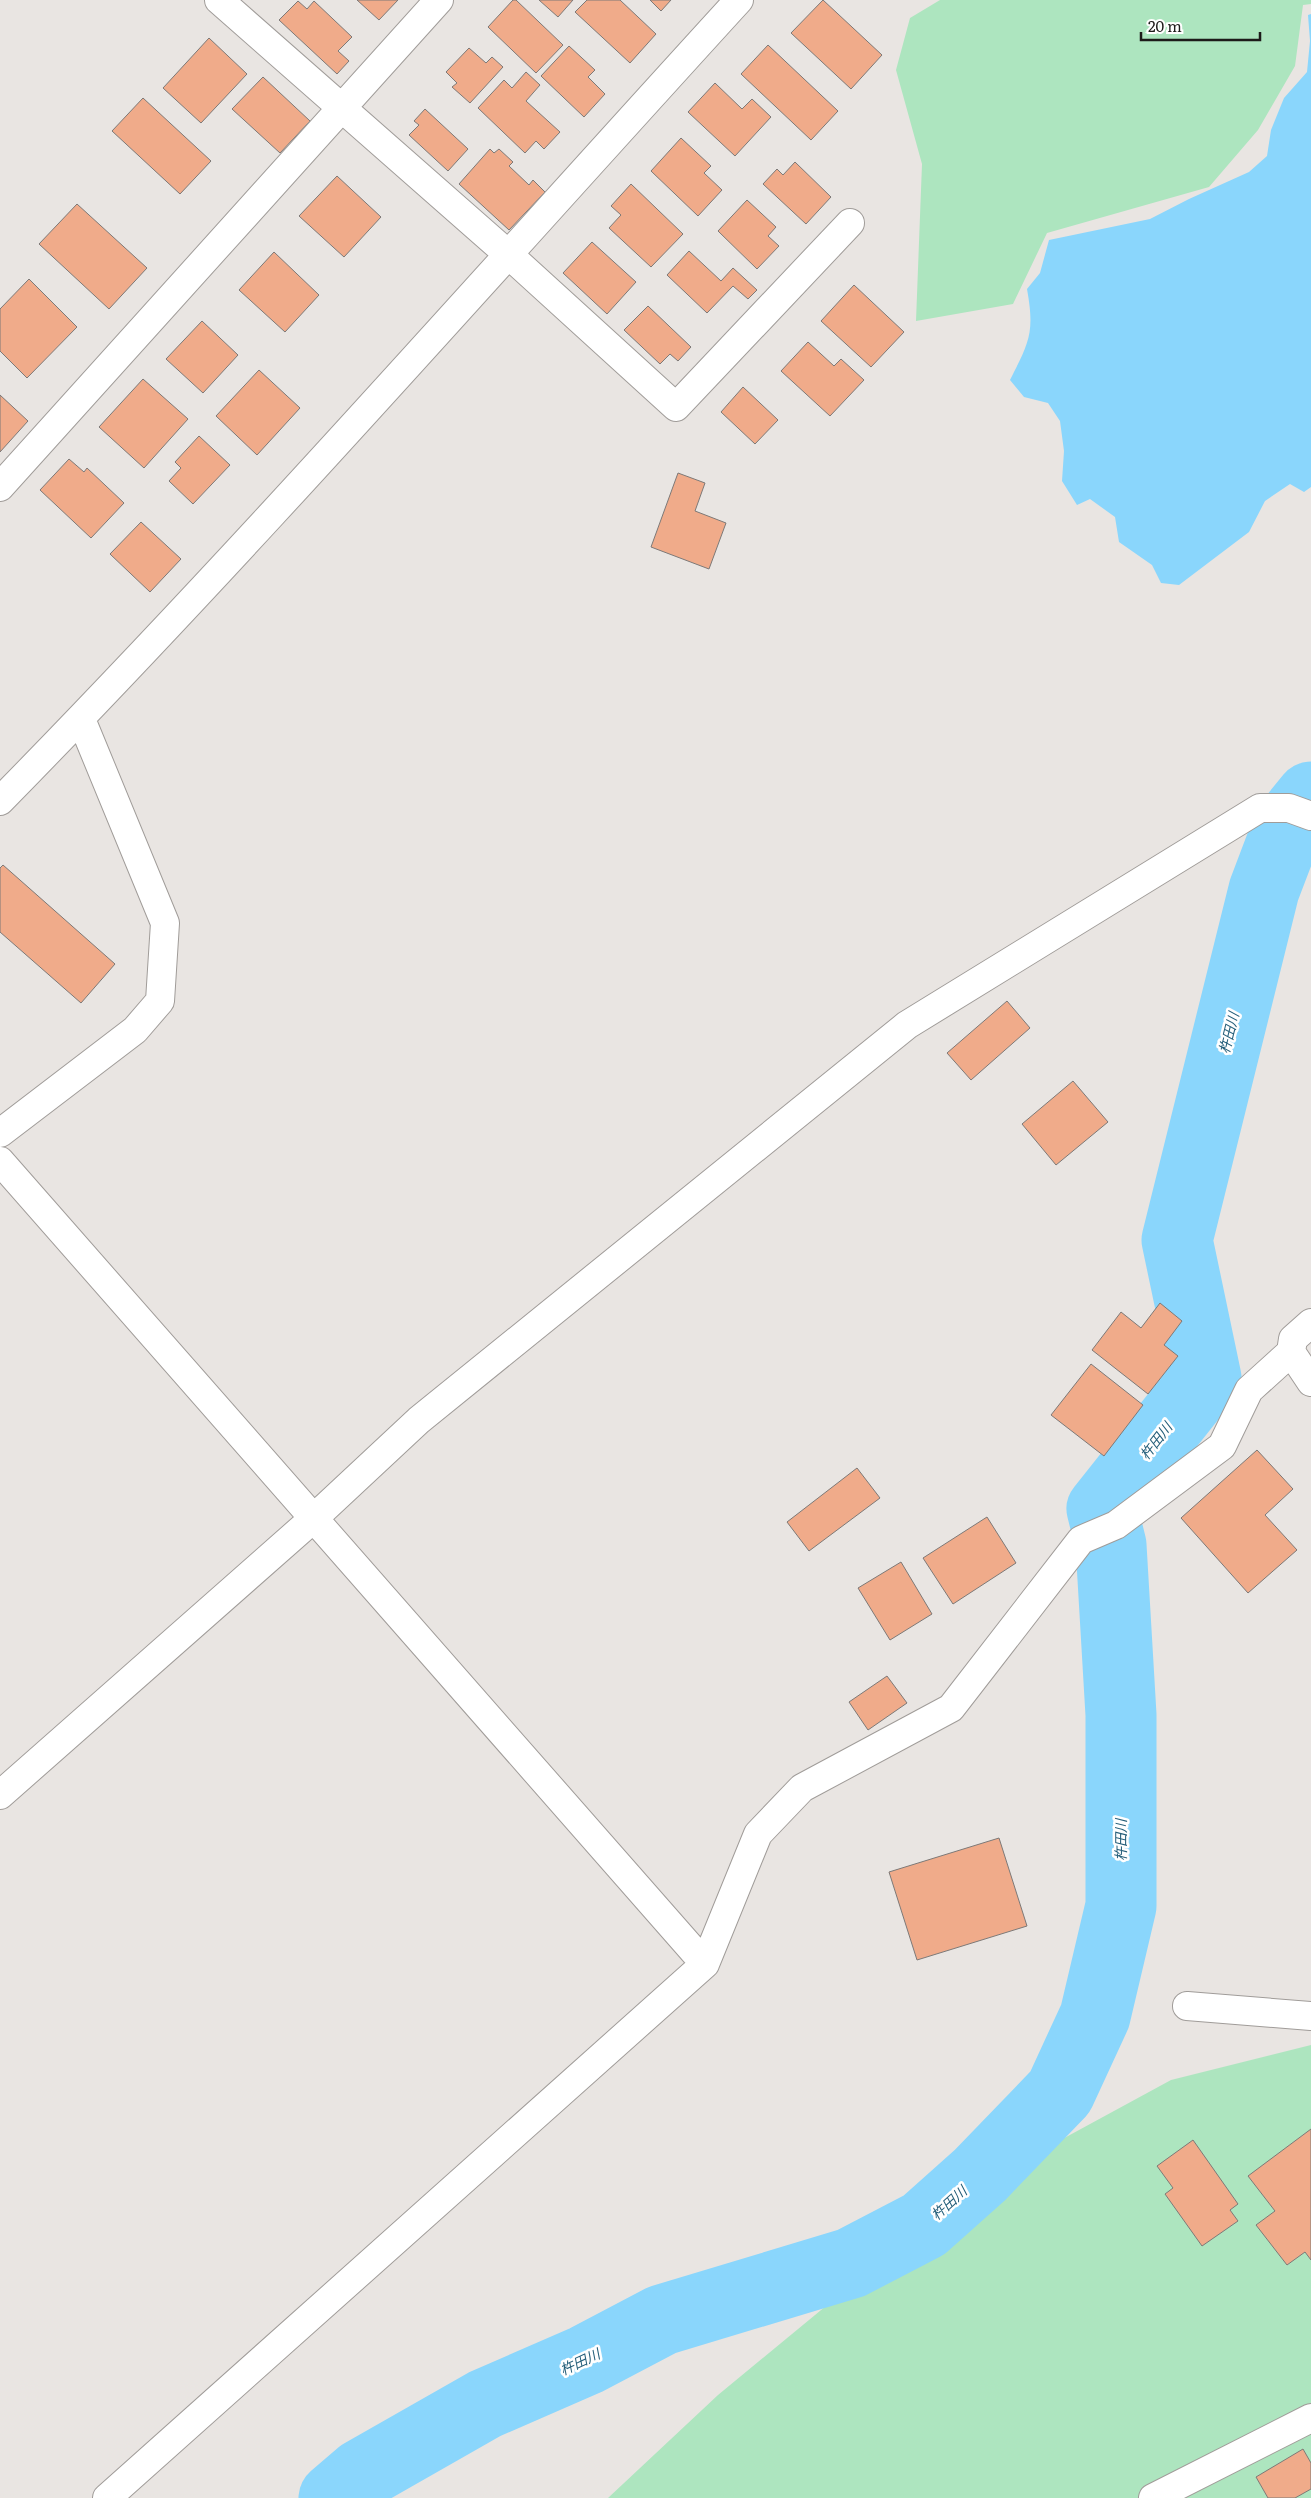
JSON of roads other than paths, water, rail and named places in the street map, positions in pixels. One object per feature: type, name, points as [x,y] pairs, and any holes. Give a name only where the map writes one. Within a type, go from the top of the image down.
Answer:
[{"type":"street","points":[[220,0],[509,255],[676,407],[850,223]]},
{"type":"street","points":[[0,487],[439,0]]},
{"type":"street","points":[[0,801],[81,719],[509,255],[739,0]]},
{"type":"street","points":[[0,1134],[135,1030],[160,1001],[165,923],[81,719]]},
{"type":"street","points":[[0,1795],[314,1518],[419,1420],[907,1025],[1260,808],[1300,812]]},
{"type":"street","points":[[0,1162],[705,1964]]},
{"type":"street","points":[[107,2498],[705,1964],[758,1834],[802,1788],[951,1708],[1081,1540],[1106,1529],[1222,1446],[1249,1390],[1291,1352],[1293,1339],[1311,1323]]},
{"type":"street","points":[[1291,1352],[1311,1382]]},
{"type":"street","points":[[1187,2006],[1311,2016]]},
{"type":"street","points":[[1153,2498],[1311,2418]]},
{"type":"water","points":[[1311,14],[1311,487],[1304,492],[1290,484],[1265,501],[1249,532],[1179,585],[1161,583],[1152,565],[1119,542],[1115,517],[1090,499],[1077,505],[1062,481],[1064,451],[1060,421],[1048,403],[1024,397],[1010,380],[1029,337],[1030,316],[1027,289],[1040,273],[1049,240],[1150,219],[1249,172],[1267,156],[1271,130],[1284,98],[1307,72],[1310,41],[1308,15]]},
{"type":"waterway","name":"杵田川","points":[[334,2498],[362,2474],[485,2404],[586,2360],[662,2320],[851,2263],[924,2225],[980,2175],[1060,2092],[1095,2016],[1121,1906],[1121,1715],[1111,1545],[1102,1509],[1206,1378],[1177,1240],[1264,890],[1289,824],[1311,797]]}]
